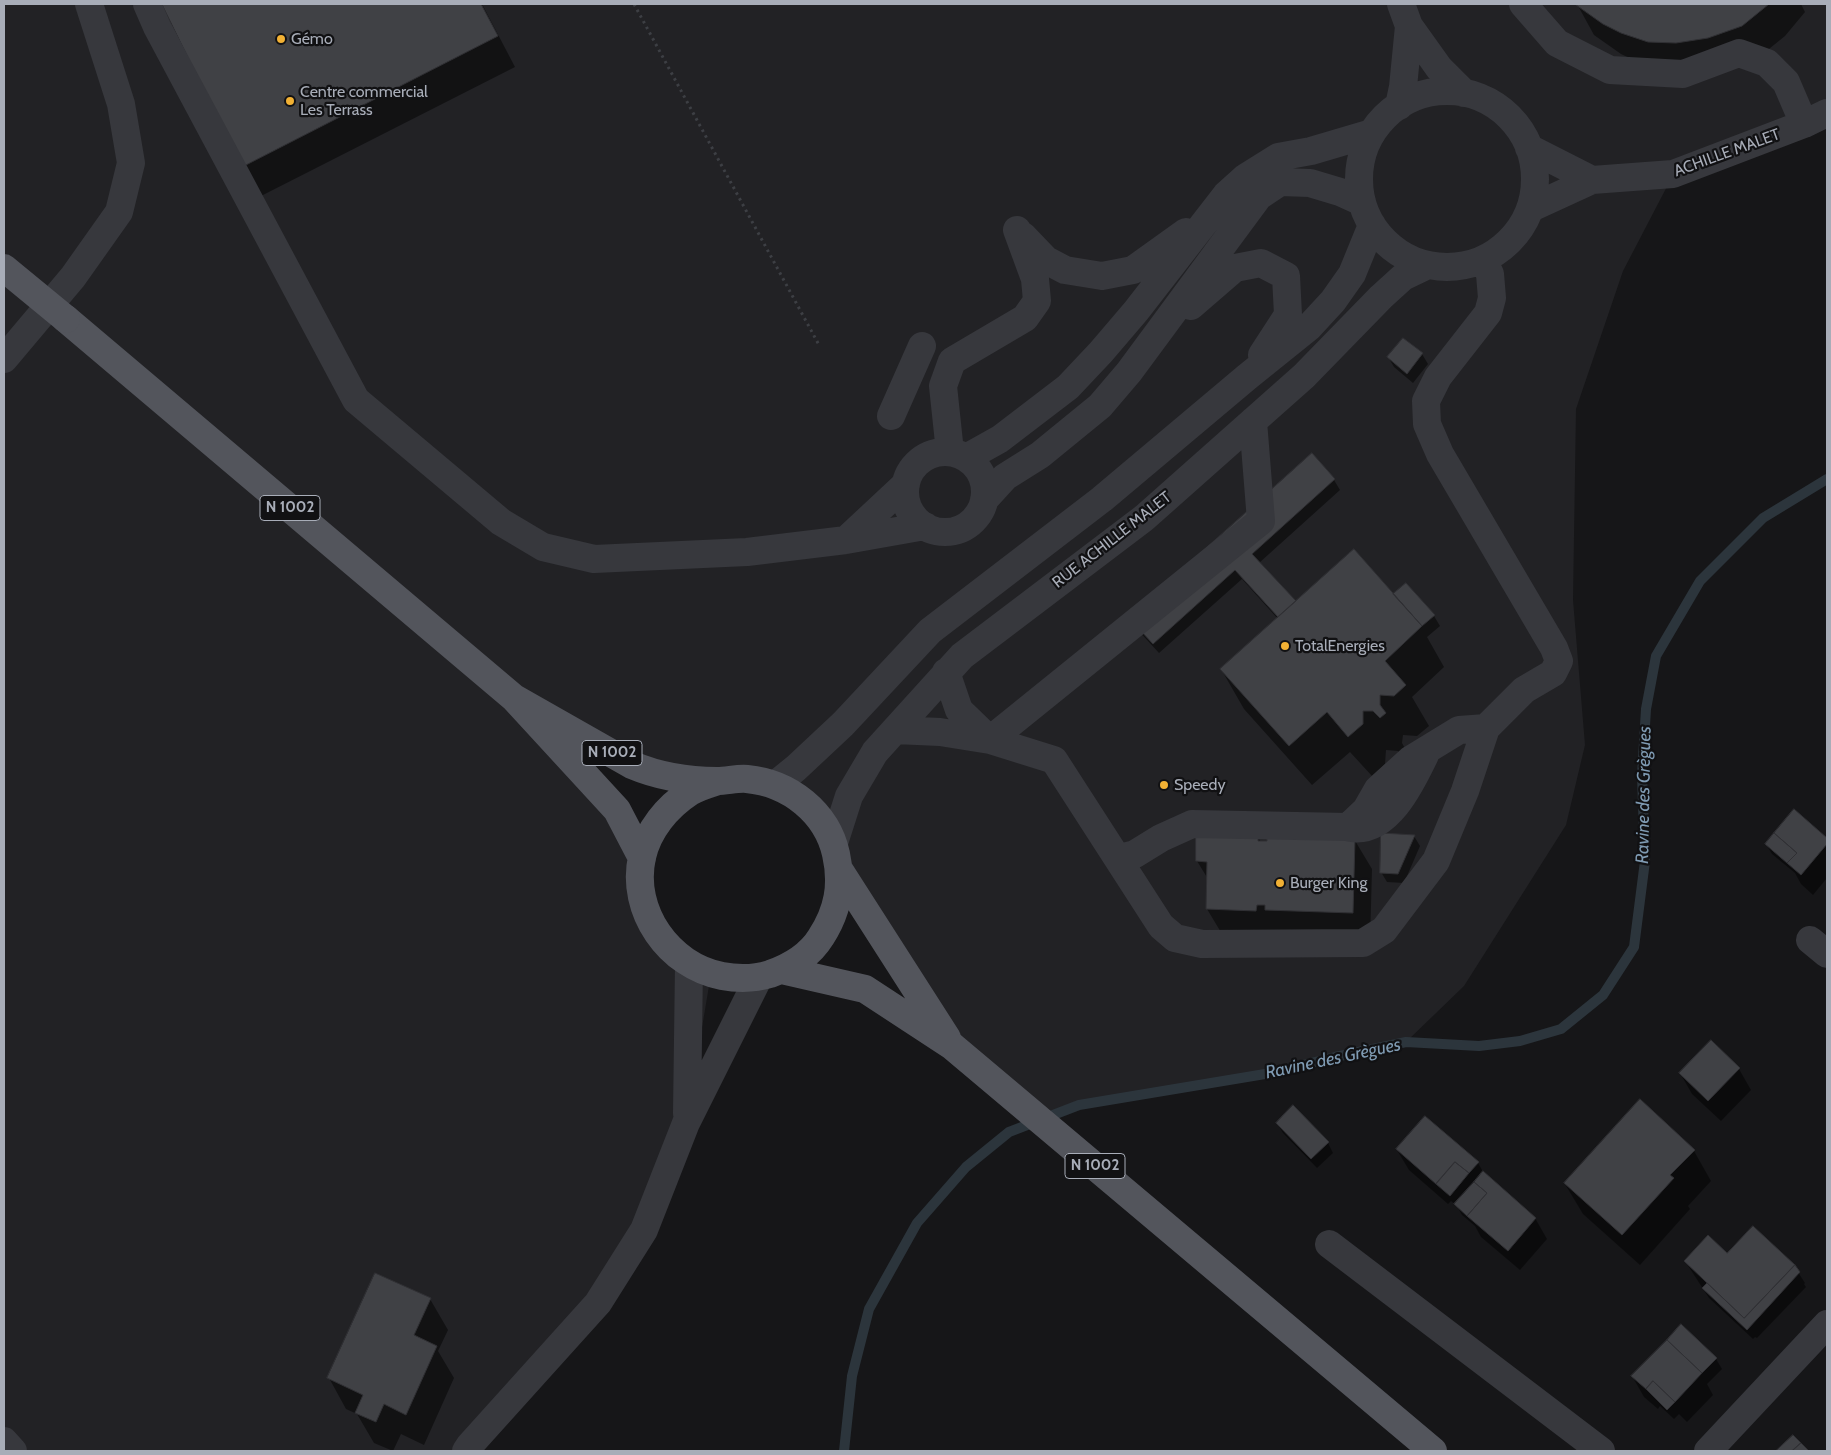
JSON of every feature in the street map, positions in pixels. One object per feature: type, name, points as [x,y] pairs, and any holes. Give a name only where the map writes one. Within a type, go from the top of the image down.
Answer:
[{"type":"main road","name":"N 1002","points":[[4,268],[514,698],[617,810],[642,858]]},
{"type":"main road","name":"N 1002","points":[[514,698],[632,765],[649,772],[696,780],[718,781]]},
{"type":"main road","points":[[747,779],[775,785],[810,806],[820,819],[834,844],[840,871],[839,895],[832,919],[820,940],[803,957],[770,974],[735,978],[711,974],[689,964],[670,949],[654,929],[644,907],[640,882],[642,858],[652,831],[669,808],[691,791],[718,781],[747,779]]},
{"type":"main road","name":"N 1002","points":[[840,871],[952,1046]]},
{"type":"main road","name":"N 1002","points":[[770,974],[866,989],[952,1046],[1433,1451]]},
{"type":"street","points":[[4,359],[73,277],[119,212],[130,163],[121,104],[89,4]]},
{"type":"street","points":[[1523,4],[1557,43],[1610,70],[1683,74],[1739,53],[1767,62],[1815,118]]},
{"type":"street","points":[[1405,15],[1439,68],[1464,93]]},
{"type":"street","points":[[1398,106],[1403,86],[1405,15]]},
{"type":"street","points":[[158,17],[356,400],[501,522],[543,547],[594,559],[747,552],[846,540],[926,526]]},
{"type":"street","points":[[775,785],[843,724],[930,631],[1102,499],[1309,327],[1333,301],[1352,274],[1367,213],[1359,178],[1362,155],[1372,133],[1384,118],[1398,106],[1419,96],[1441,92],[1464,93],[1481,98],[1497,106],[1516,124],[1530,148],[1535,188],[1531,208],[1520,230],[1504,248],[1483,260],[1456,267],[1428,265],[1406,257],[1387,243],[1367,213],[1340,192],[1310,183],[1280,182],[1259,196],[1129,372],[1100,406],[1040,455],[1005,477],[984,500],[972,521],[962,528],[950,531],[937,531],[926,526],[916,519],[909,509],[905,496],[906,484],[910,473],[926,456],[938,452],[958,455],[975,466],[981,476],[984,500]]},
{"type":"street","name":"ACHILLE MALET","points":[[1592,180],[1673,174],[1815,118]]},
{"type":"street","points":[[958,455],[1000,439],[1068,387],[1101,352],[1136,310],[1226,195],[1246,177],[1278,157],[1311,151],[1372,133]]},
{"type":"street","points":[[1530,148],[1592,180]]},
{"type":"street","points":[[1531,208],[1592,180]]},
{"type":"street","points":[[958,455],[943,386],[952,362],[1025,318],[1037,301],[1035,279],[1017,230],[1046,260],[1065,270],[1102,276],[1133,270],[1208,217]]},
{"type":"street","points":[[896,730],[940,732],[990,740],[1054,760],[1119,858],[1161,926],[1175,938],[1202,944],[1363,943],[1384,930],[1436,861],[1465,791],[1486,728],[1524,690],[1553,673],[1559,661],[1554,648],[1440,454],[1427,424],[1426,401],[1438,377],[1488,312],[1492,298],[1490,274],[1483,260]]},
{"type":"street","points":[[1152,340],[1235,268],[1261,263],[1286,276],[1288,315],[1247,377]]},
{"type":"street","name":"RUE ACHILLE MALET","points":[[834,844],[849,796],[875,752],[962,656],[1144,518],[1304,376],[1403,277],[1428,265]]},
{"type":"street","points":[[891,416],[922,346]]},
{"type":"street","points":[[990,740],[1261,521],[1253,421]]},
{"type":"street","points":[[846,540],[906,484]]},
{"type":"street","points":[[946,672],[959,710],[990,740]]},
{"type":"street","points":[[1119,858],[1135,854],[1161,838],[1192,824],[1348,828],[1362,830],[1387,816],[1407,790],[1428,749],[1459,730],[1486,728]]},
{"type":"street","points":[[686,1123],[689,964]]},
{"type":"street","points":[[466,1451],[598,1302],[644,1230],[686,1123],[770,974]]},
{"type":"street","points":[[1329,1244],[1601,1451]]},
{"type":"street","points":[[1708,1451],[1827,1324]]},
{"type":"street","points":[[4,1441],[13,1451]]},
{"type":"path","points":[[634,4],[819,345]]},
{"type":"shaded area","points":[[4,4],[1827,4],[1827,113],[1673,175],[1623,271],[1576,409],[1573,600],[1585,745],[1566,825],[1464,986],[1406,1042],[1271,1073],[1079,1105],[1056,1114],[952,1046],[810,806],[696,781],[516,699],[605,796],[644,907],[711,974],[686,1123],[644,1230],[467,1451],[4,1451]]},
{"type":"building","name":"Centre commercial Les Terrass","points":[[162,4],[481,4],[498,36],[242,167]]},
{"type":"building","points":[[1575,4],[1769,4],[1742,26],[1708,38],[1676,43],[1648,42],[1621,33],[1603,24]]},
{"type":"building","points":[[1403,338],[1423,353],[1407,374],[1387,357]]},
{"type":"building","points":[[1312,453],[1335,479],[1252,554],[1296,601],[1278,617],[1235,570],[1153,644],[1129,618]]},
{"type":"building","points":[[1354,549],[1422,626],[1385,661],[1406,685],[1394,696],[1380,695],[1380,705],[1386,713],[1380,718],[1373,711],[1363,711],[1363,724],[1348,737],[1327,712],[1289,746],[1220,669]]},
{"type":"building","points":[[1406,583],[1435,615],[1422,626],[1393,594]]},
{"type":"building","points":[[1794,809],[1827,838],[1827,844],[1801,875],[1787,863],[1797,853],[1774,833]]},
{"type":"building","name":"Burger King","points":[[1196,832],[1258,835],[1258,841],[1267,841],[1267,836],[1355,838],[1353,913],[1265,910],[1265,905],[1257,905],[1256,911],[1206,909],[1207,862],[1196,861]]},
{"type":"building","points":[[1381,833],[1415,835],[1398,874],[1380,873]]},
{"type":"building","points":[[1774,833],[1797,853],[1787,863],[1765,844]]},
{"type":"building","points":[[1711,1040],[1740,1068],[1708,1101],[1679,1073]]},
{"type":"building","points":[[1640,1099],[1695,1150],[1670,1175],[1674,1178],[1622,1235],[1564,1183]]},
{"type":"building","points":[[1293,1105],[1329,1142],[1311,1159],[1276,1123]]},
{"type":"building","points":[[1425,1116],[1479,1162],[1469,1173],[1455,1162],[1436,1184],[1396,1149]]},
{"type":"building","points":[[1455,1162],[1469,1173],[1450,1196],[1436,1184]]},
{"type":"building","points":[[1483,1171],[1536,1218],[1508,1251],[1467,1216],[1487,1193],[1474,1182]]},
{"type":"building","points":[[1474,1182],[1487,1193],[1467,1216],[1454,1204]]},
{"type":"building","points":[[1753,1226],[1795,1265],[1744,1318],[1684,1261],[1708,1235],[1727,1253]]},
{"type":"building","points":[[1795,1265],[1800,1272],[1747,1330],[1702,1288],[1707,1283],[1744,1318]]},
{"type":"building","points":[[375,1273],[431,1298],[414,1335],[437,1346],[406,1415],[384,1404],[376,1422],[355,1413],[363,1395],[327,1378]]},
{"type":"building","points":[[1681,1324],[1717,1358],[1702,1373],[1667,1340]]},
{"type":"building","points":[[1667,1340],[1702,1373],[1675,1402],[1653,1381],[1646,1389],[1631,1376]]},
{"type":"building","points":[[1653,1381],[1675,1402],[1667,1410],[1646,1389]]},
{"type":"building","points":[[1793,1435],[1801,1443],[1792,1451],[1776,1451]]},
{"type":"building","points":[[1801,1443],[1809,1451],[1792,1451]]},
{"type":"waterway","name":"Ravine des Grègues","points":[[844,1451],[852,1376],[869,1309],[917,1223],[966,1167],[1009,1132],[1079,1105],[1271,1073],[1406,1042],[1479,1046],[1520,1041],[1561,1029],[1603,995],[1634,947],[1645,861],[1642,775],[1646,709],[1656,656],[1700,581],[1763,518],[1827,479]]},
{"type":"place","name":"Gémo","points":[[281,39]]},
{"type":"place","name":"Centre commercial Les Terrass","points":[[290,101]]},
{"type":"place","name":"TotalEnergies","points":[[1285,646]]},
{"type":"place","name":"Speedy","points":[[1164,785]]},
{"type":"place","name":"Burger King","points":[[1280,883]]}]
